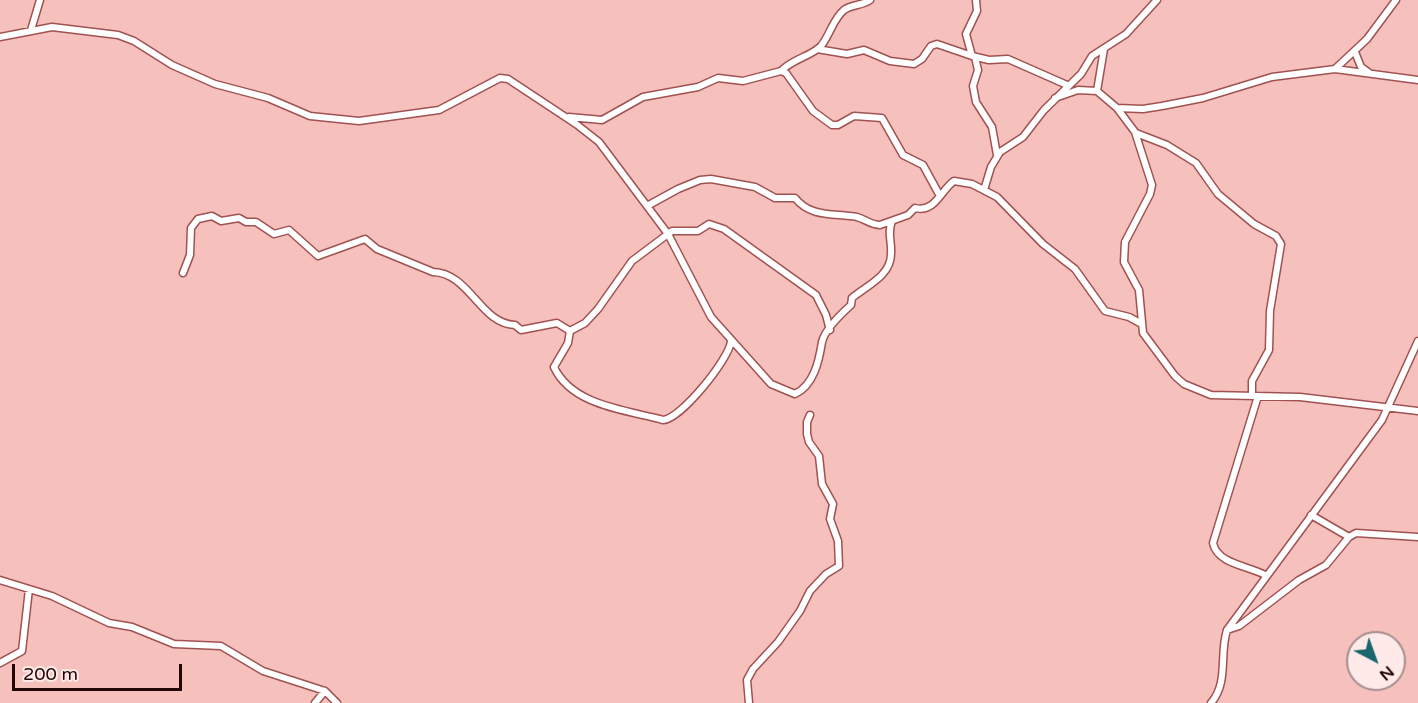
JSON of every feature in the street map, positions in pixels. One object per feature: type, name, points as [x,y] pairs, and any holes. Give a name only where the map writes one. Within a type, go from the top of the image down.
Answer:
[{"type":"street","points":[[31,30],[40,0]]},
{"type":"street","points":[[565,117],[602,120],[643,97],[698,87],[718,78],[743,81],[781,71],[791,61],[803,58],[817,49],[838,15],[847,8],[864,4],[870,0]]},
{"type":"street","points":[[976,0],[976,11],[966,34],[978,70],[973,86],[976,102],[992,127],[997,155]]},
{"type":"street","points":[[984,190],[997,155],[1023,137],[1055,98],[1081,74],[1092,56],[1126,34],[1157,0]]},
{"type":"street","points":[[1335,69],[1354,52],[1396,0]]},
{"type":"street","points":[[0,37],[52,27],[127,38],[166,62],[201,79],[268,98],[310,116],[358,121],[428,114],[448,108],[500,78],[519,86],[599,142],[668,234],[711,317],[771,384],[795,394],[803,390],[809,382],[822,350],[822,341],[851,305],[852,298],[877,281],[885,269],[892,256],[889,230],[892,221]]},
{"type":"street","points":[[817,49],[847,54],[864,50],[890,61],[914,64],[922,59],[931,46],[937,44],[973,57],[1008,59],[1067,85]]},
{"type":"street","points":[[1096,91],[1104,49]]},
{"type":"street","points":[[1354,52],[1360,67],[1368,72]]},
{"type":"street","points":[[1117,108],[1143,109],[1162,106],[1203,98],[1272,77],[1335,69],[1418,80]]},
{"type":"street","points":[[781,71],[786,73],[813,111],[832,124],[838,124],[854,116],[882,118],[903,155],[923,165],[940,196]]},
{"type":"street","points":[[1055,98],[1078,90],[1096,91],[1117,108],[1136,132],[1152,185],[1122,253],[1126,270],[1139,290],[1140,323],[1149,342],[1184,384],[1211,395],[1300,397],[1418,411]]},
{"type":"street","points":[[1136,132],[1167,145],[1196,163],[1218,194],[1254,224],[1279,239],[1281,244],[1269,325],[1269,350],[1252,381],[1255,396],[1213,543],[1215,552],[1221,557],[1265,575]]},
{"type":"street","points":[[647,206],[678,189],[700,180],[711,179],[755,187],[775,198],[795,198],[802,207],[833,217],[861,218],[874,225],[892,221],[915,208],[923,210],[932,206],[954,181],[984,190],[997,197],[1033,231],[1042,244],[1075,269],[1106,311],[1129,317],[1140,323]]},
{"type":"street","points":[[183,273],[190,255],[191,228],[198,219],[212,216],[221,221],[239,218],[246,222],[256,222],[274,234],[289,230],[318,256],[365,239],[377,249],[433,272],[441,272],[468,289],[497,321],[504,325],[515,325],[521,330],[557,323],[570,331]]},
{"type":"street","points":[[731,340],[731,349],[719,366],[683,409],[669,420],[603,405],[573,389],[554,367],[568,343],[570,331],[585,322],[598,309],[632,261],[672,231],[698,231],[708,224],[724,229],[816,295],[826,315],[830,330]]},
{"type":"street","points":[[1211,703],[1220,691],[1223,680],[1222,655],[1227,630],[1265,575],[1389,409],[1418,341]]},
{"type":"street","points":[[749,703],[747,681],[753,669],[778,642],[800,611],[810,591],[826,574],[839,566],[838,541],[830,519],[832,504],[822,484],[819,456],[809,442],[807,434],[807,422],[810,415]]},
{"type":"street","points":[[1311,515],[1348,537]]},
{"type":"street","points":[[1227,630],[1239,626],[1299,580],[1326,565],[1348,537],[1365,532],[1418,537]]},
{"type":"street","points":[[0,580],[52,596],[109,623],[132,627],[174,644],[221,646],[263,672],[325,691],[337,703]]},
{"type":"street","points":[[0,663],[22,651],[29,589]]},
{"type":"street","points":[[315,703],[325,691]]}]
